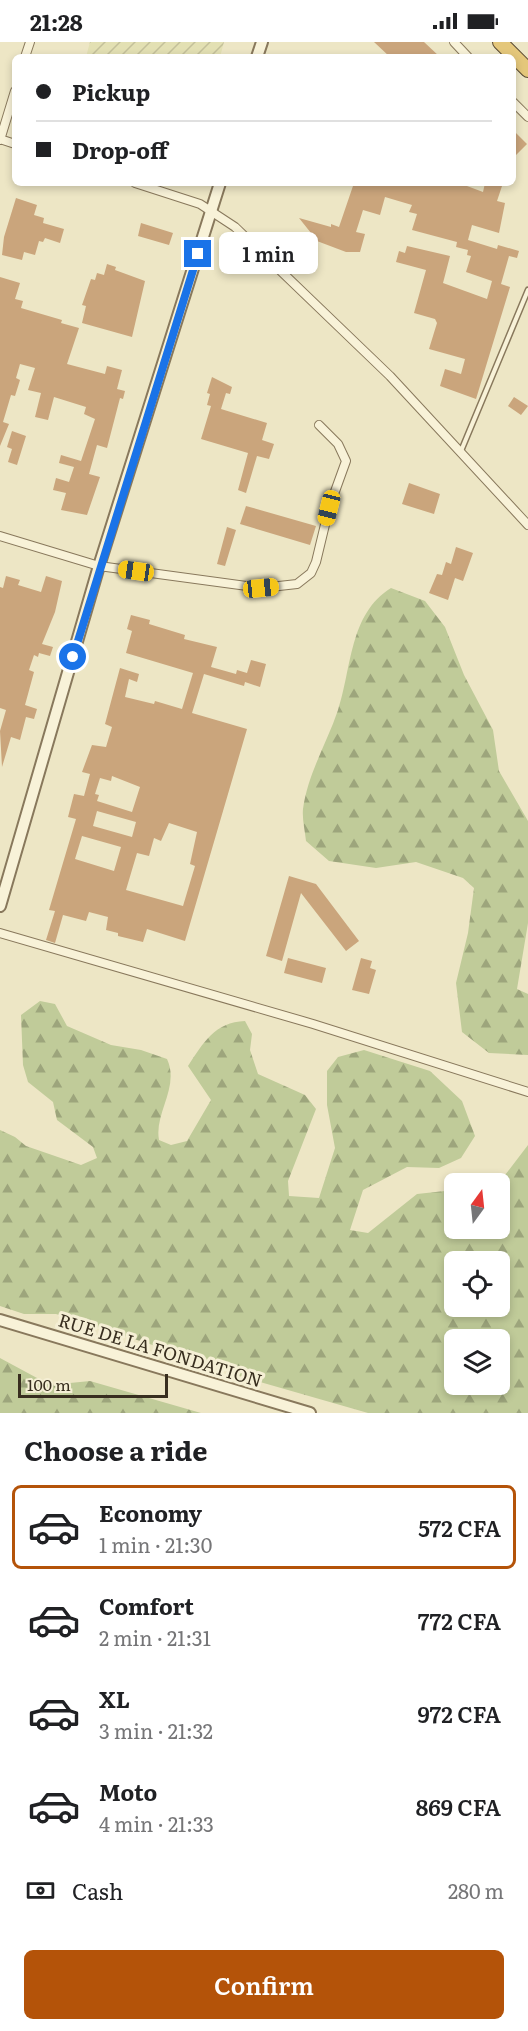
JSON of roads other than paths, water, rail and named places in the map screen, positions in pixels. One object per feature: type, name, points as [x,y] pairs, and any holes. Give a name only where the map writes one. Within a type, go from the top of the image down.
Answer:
[{"type":"highway","points":[[500,42],[512,54]]},
{"type":"highway","points":[[516,58],[528,70]]},
{"type":"street","points":[[454,42],[465,54]]},
{"type":"street","points":[[0,139],[12,101]]},
{"type":"street","points":[[516,105],[528,117]]},
{"type":"street","points":[[144,186],[212,209],[235,226],[390,376],[528,525]]},
{"type":"street","points":[[0,906],[99,566],[219,186]]},
{"type":"street","points":[[0,536],[99,566],[261,588],[297,584],[311,573],[316,562],[329,508],[346,461],[338,444],[319,425]]},
{"type":"street","points":[[0,933],[313,1024],[528,1092]]},
{"type":"street","name":"RUE DE LA FONDATION","points":[[0,1320],[310,1413]]},
{"type":"lane","points":[[461,452],[528,290]]}]
